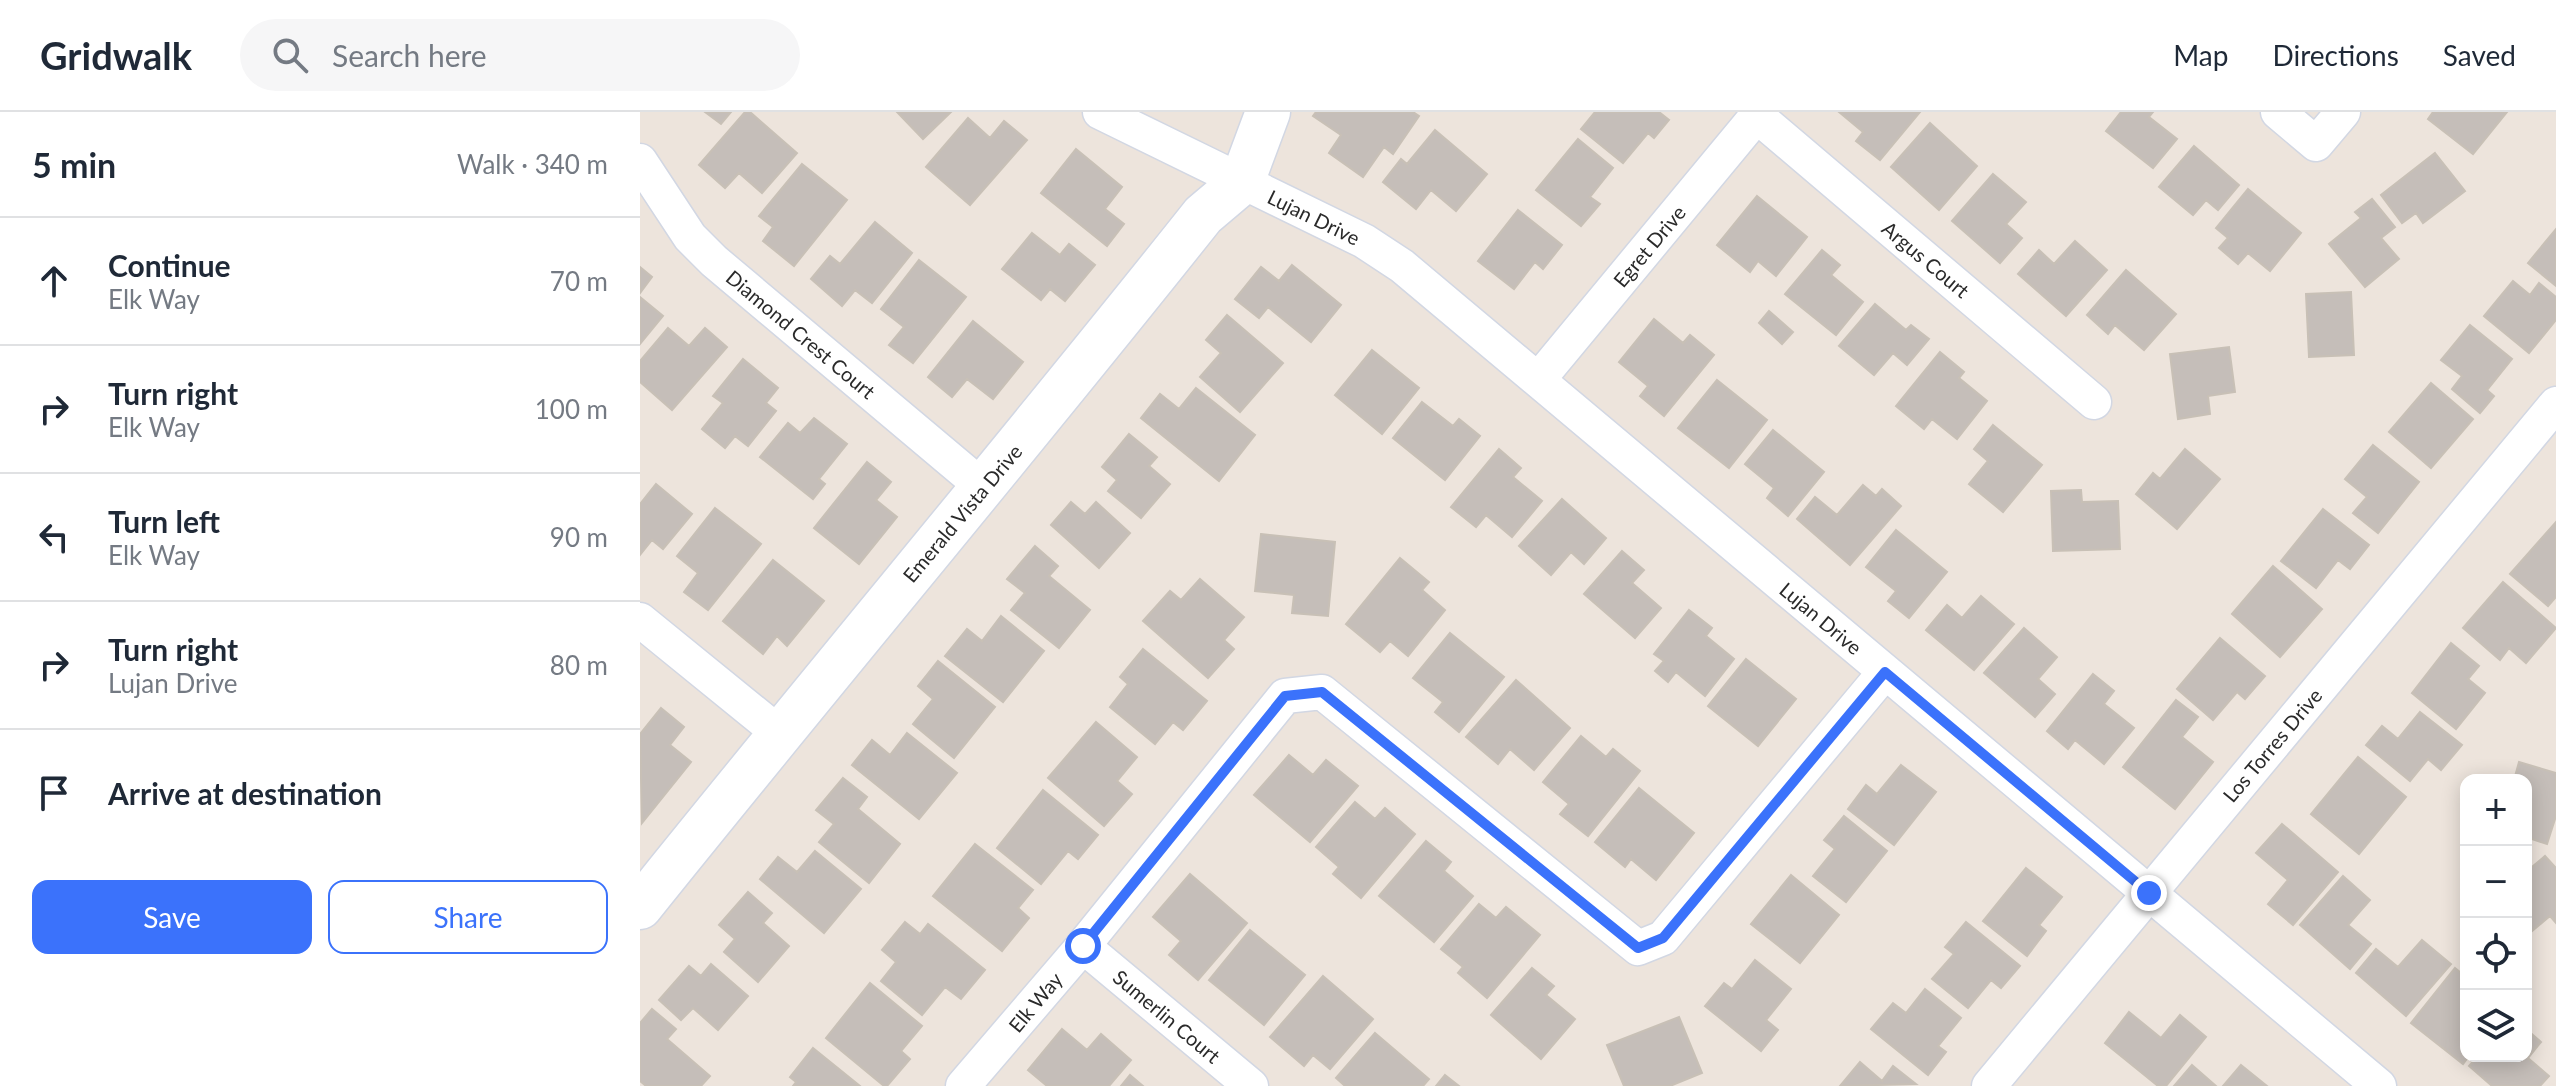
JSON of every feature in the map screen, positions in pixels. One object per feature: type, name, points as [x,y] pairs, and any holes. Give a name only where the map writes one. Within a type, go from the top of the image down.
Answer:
[{"type":"street","name":"Lujan Drive","points":[[1100,112],[1364,241],[1402,266],[2379,1086]]},
{"type":"street","name":"Emerald Vista Drive","points":[[640,907],[779,733],[984,488],[1203,215],[1242,182],[1268,112]]},
{"type":"street","points":[[2278,112],[2316,144],[2343,112]]},
{"type":"street","name":"Egret Drive","points":[[1538,380],[1759,114]]},
{"type":"street","name":"Argus Court","points":[[1759,114],[2094,402]]},
{"type":"street","name":"Diamond Crest Court","points":[[640,161],[690,237],[714,261],[984,488]]},
{"type":"street","name":"Los Torres Drive","points":[[1989,1086],[2556,404]]},
{"type":"street","points":[[640,620],[779,733]]},
{"type":"street","name":"Elk Way","points":[[963,1086],[1083,946],[1285,696],[1322,692],[1638,948],[1663,938],[1885,672]]},
{"type":"street","name":"Sumerlin Court","points":[[1083,946],[1251,1086]]},
{"type":"building","points":[[705,112],[731,112],[721,124]]},
{"type":"building","points":[[745,112],[750,112],[797,153],[762,193],[739,173],[725,188],[699,165]]},
{"type":"building","points":[[897,112],[951,112],[923,139]]},
{"type":"building","points":[[1316,112],[1413,112],[1419,116],[1393,154],[1384,147],[1363,177],[1329,153],[1341,135],[1313,116]]},
{"type":"building","points":[[1595,112],[1659,112],[1669,120],[1654,138],[1648,133],[1623,163],[1581,129]]},
{"type":"building","points":[[1839,112],[1920,112],[1880,160],[1856,141],[1863,132]]},
{"type":"building","points":[[2121,112],[2153,112],[2149,117],[2177,139],[2153,168],[2106,131]]},
{"type":"building","points":[[2433,112],[2507,112],[2473,154],[2428,119]]},
{"type":"building","points":[[968,118],[990,138],[1004,121],[1027,140],[970,205],[926,167]]},
{"type":"building","points":[[1930,123],[1977,166],[1939,210],[1891,167]]},
{"type":"building","points":[[1435,130],[1487,174],[1456,211],[1431,190],[1416,209],[1383,182],[1401,159],[1407,164]]},
{"type":"building","points":[[1578,139],[1613,168],[1590,197],[1600,204],[1581,226],[1536,190]]},
{"type":"building","points":[[2194,146],[2239,185],[2218,210],[2206,200],[2193,215],[2159,187]]},
{"type":"building","points":[[1076,149],[1122,187],[1105,209],[1124,224],[1107,246],[1041,193]]},
{"type":"building","points":[[2435,153],[2465,191],[2423,223],[2416,213],[2402,223],[2381,195]]},
{"type":"building","points":[[802,164],[847,200],[794,266],[763,241],[773,227],[759,216]]},
{"type":"building","points":[[1993,174],[2026,202],[2006,224],[2022,238],[2000,263],[1952,221]]},
{"type":"building","points":[[2248,189],[2301,233],[2270,271],[2248,253],[2238,264],[2219,248],[2228,238],[2216,228]]},
{"type":"building","points":[[1757,196],[1807,237],[1776,276],[1758,261],[1750,272],[1717,245]]},
{"type":"building","points":[[2372,199],[2395,227],[2381,238],[2399,259],[2365,287],[2329,244],[2361,218],[2355,212]]},
{"type":"building","points":[[1518,210],[1562,245],[1543,269],[1535,262],[1514,289],[1478,261]]},
{"type":"building","points":[[875,222],[912,253],[872,303],[855,290],[842,306],[811,279],[830,256],[840,264]]},
{"type":"building","points":[[2556,229],[2556,286],[2528,263]]},
{"type":"building","points":[[1032,233],[1060,255],[1069,244],[1095,265],[1065,301],[1050,289],[1041,300],[1002,269]]},
{"type":"building","points":[[2075,241],[2107,270],[2066,316],[2018,274],[2039,250],[2054,264]]},
{"type":"building","points":[[1822,250],[1840,265],[1831,275],[1863,302],[1836,335],[1785,294]]},
{"type":"building","points":[[919,260],[966,297],[913,363],[889,345],[904,327],[881,309]]},
{"type":"building","points":[[1292,265],[1341,305],[1311,342],[1268,307],[1259,318],[1235,299],[1261,267],[1279,281]]},
{"type":"building","points":[[640,267],[652,277],[640,293]]},
{"type":"building","points":[[2126,270],[2176,314],[2144,350],[2115,325],[2108,334],[2087,315]]},
{"type":"building","points":[[2513,281],[2530,295],[2539,283],[2556,297],[2556,320],[2529,353],[2484,316]]},
{"type":"building","points":[[2351,292],[2354,355],[2309,357],[2306,294]]},
{"type":"building","points":[[640,297],[663,316],[640,344]]},
{"type":"building","points":[[1875,304],[1906,330],[1911,325],[1929,339],[1907,365],[1893,353],[1874,375],[1839,346]]},
{"type":"building","points":[[1769,311],[1793,332],[1782,344],[1759,323]]},
{"type":"building","points":[[1227,315],[1283,363],[1240,412],[1200,377],[1221,353],[1206,340]]},
{"type":"building","points":[[1654,319],[1683,343],[1690,335],[1714,355],[1664,416],[1640,396],[1648,386],[1619,362]]},
{"type":"building","points":[[973,321],[1023,362],[993,399],[967,379],[952,397],[928,377]]},
{"type":"building","points":[[2470,325],[2512,359],[2487,390],[2494,396],[2480,413],[2452,389],[2462,376],[2441,360]]},
{"type":"building","points":[[668,328],[689,346],[705,328],[727,347],[672,410],[640,382],[640,361]]},
{"type":"building","points":[[2229,347],[2235,392],[2208,396],[2210,414],[2178,419],[2170,354]]},
{"type":"building","points":[[1372,350],[1419,388],[1382,434],[1335,395]]},
{"type":"building","points":[[1940,352],[1964,372],[1959,378],[1987,401],[1957,439],[1932,419],[1924,429],[1896,406]]},
{"type":"building","points":[[743,359],[778,388],[766,403],[776,411],[748,446],[735,436],[725,448],[702,429],[723,403],[713,396]]},
{"type":"building","points":[[1717,380],[1767,420],[1729,468],[1678,428]]},
{"type":"building","points":[[2431,383],[2473,419],[2431,468],[2389,432]]},
{"type":"building","points":[[1196,388],[1255,435],[1219,481],[1141,418],[1160,394],[1179,409]]},
{"type":"building","points":[[1422,402],[1453,426],[1459,419],[1480,436],[1445,480],[1393,438]]},
{"type":"building","points":[[814,418],[847,444],[819,479],[825,484],[813,499],[760,457],[788,423],[800,433]]},
{"type":"building","points":[[1993,425],[2042,465],[2003,512],[1969,484],[1988,461],[1974,449]]},
{"type":"building","points":[[1773,430],[1824,472],[1788,516],[1767,498],[1774,488],[1745,464]]},
{"type":"building","points":[[1129,434],[1157,457],[1149,466],[1170,484],[1141,518],[1108,491],[1117,480],[1102,467]]},
{"type":"building","points":[[2373,445],[2419,482],[2378,533],[2353,513],[2367,497],[2345,479]]},
{"type":"building","points":[[1499,449],[1521,468],[1513,477],[1542,501],[1512,537],[1486,515],[1476,527],[1451,507]]},
{"type":"building","points":[[2185,449],[2220,479],[2177,529],[2136,494],[2153,473],[2160,479]]},
{"type":"building","points":[[867,462],[891,482],[876,500],[897,517],[859,564],[814,528]]},
{"type":"building","points":[[656,484],[692,514],[663,549],[652,540],[640,555],[640,504]]},
{"type":"building","points":[[1863,485],[1876,496],[1882,489],[1901,506],[1850,565],[1797,519],[1815,497],[1837,515]]},
{"type":"building","points":[[2081,490],[2082,502],[2118,501],[2120,549],[2053,551],[2051,491]]},
{"type":"building","points":[[1562,499],[1606,538],[1584,564],[1571,552],[1551,575],[1519,546]]},
{"type":"building","points":[[1071,502],[1085,514],[1096,502],[1130,533],[1099,568],[1051,525]]},
{"type":"building","points":[[715,508],[761,544],[708,610],[684,592],[698,573],[677,556]]},
{"type":"building","points":[[2323,509],[2369,545],[2350,569],[2338,560],[2316,588],[2281,561]]},
{"type":"building","points":[[2556,522],[2556,597],[2548,606],[2510,574]]},
{"type":"building","points":[[1896,530],[1947,572],[1909,618],[1888,601],[1896,591],[1866,567]]},
{"type":"building","points":[[1261,534],[1335,542],[1328,616],[1292,613],[1294,595],[1255,591]]},
{"type":"building","points":[[1035,546],[1058,566],[1049,576],[1090,610],[1059,648],[1011,610],[1025,593],[1007,579]]},
{"type":"building","points":[[1622,551],[1644,570],[1632,583],[1661,608],[1635,638],[1584,594]]},
{"type":"building","points":[[1400,558],[1429,582],[1422,590],[1445,610],[1408,656],[1390,641],[1380,652],[1346,624]]},
{"type":"building","points":[[773,560],[824,601],[787,646],[777,636],[763,654],[723,621]]},
{"type":"building","points":[[2273,566],[2322,609],[2280,657],[2232,614]]},
{"type":"building","points":[[1200,579],[1244,617],[1224,640],[1234,649],[1208,678],[1143,621],[1170,591],[1181,600]]},
{"type":"building","points":[[2503,582],[2556,628],[2526,663],[2509,648],[2500,660],[2463,628]]},
{"type":"building","points":[[1981,596],[2014,624],[1974,670],[1926,630],[1947,605],[1962,618]]},
{"type":"building","points":[[1689,610],[1712,628],[1706,636],[1734,659],[1705,696],[1676,672],[1668,682],[1655,671],[1664,661],[1654,654]]},
{"type":"building","points":[[1001,616],[1044,651],[1003,702],[945,656],[967,629],[982,641]]},
{"type":"building","points":[[2024,628],[2057,657],[2038,679],[2055,694],[2035,717],[1984,673]]},
{"type":"building","points":[[1450,633],[1504,677],[1459,732],[1435,712],[1443,702],[1413,678]]},
{"type":"building","points":[[2220,638],[2265,676],[2245,699],[2237,692],[2213,720],[2177,689]]},
{"type":"building","points":[[2451,643],[2479,666],[2468,679],[2485,693],[2456,729],[2412,693]]},
{"type":"building","points":[[1143,649],[1207,701],[1183,730],[1173,722],[1155,744],[1110,707],[1128,684],[1120,677]]},
{"type":"building","points":[[1746,659],[1796,699],[1758,746],[1708,706]]},
{"type":"building","points":[[938,661],[995,707],[954,758],[913,724],[933,699],[918,686]]},
{"type":"building","points":[[2093,674],[2114,691],[2104,704],[2134,728],[2104,764],[2075,740],[2068,749],[2047,731]]},
{"type":"building","points":[[1516,680],[1570,728],[1534,770],[1510,749],[1498,764],[1466,737]]},
{"type":"building","points":[[2176,700],[2198,717],[2182,737],[2213,762],[2175,809],[2123,767]]},
{"type":"building","points":[[661,708],[684,727],[670,745],[691,762],[642,823],[640,734]]},
{"type":"building","points":[[2420,712],[2462,745],[2441,770],[2428,759],[2410,781],[2366,745],[2382,726],[2398,739]]},
{"type":"building","points":[[1096,722],[1137,757],[1117,781],[1132,794],[1104,826],[1048,778]]},
{"type":"building","points":[[907,733],[957,773],[919,819],[852,765],[872,740],[890,755]]},
{"type":"building","points":[[1581,736],[1606,757],[1613,749],[1640,771],[1588,836],[1560,814],[1569,804],[1543,782]]},
{"type":"building","points":[[1289,755],[1313,775],[1326,760],[1358,786],[1310,842],[1254,795]]},
{"type":"building","points":[[2358,757],[2406,797],[2359,854],[2311,814]]},
{"type":"building","points":[[2519,762],[2556,773],[2556,816],[2547,844],[2532,839],[2532,774],[2516,774]]},
{"type":"building","points":[[1901,765],[1936,792],[1894,845],[1848,809],[1866,785],[1877,794]]},
{"type":"building","points":[[843,778],[867,797],[858,809],[900,844],[869,883],[819,842],[834,824],[816,810]]},
{"type":"building","points":[[1639,788],[1694,833],[1656,880],[1631,859],[1625,867],[1595,842]]},
{"type":"building","points":[[1043,790],[1098,835],[1078,859],[1068,851],[1041,884],[997,848]]},
{"type":"building","points":[[1355,802],[1375,819],[1385,808],[1415,834],[1361,898],[1333,874],[1339,867],[1316,847]]},
{"type":"building","points":[[1844,816],[1887,851],[1846,902],[1813,876],[1835,849],[1824,840]]},
{"type":"building","points":[[2282,824],[2338,872],[2293,925],[2268,904],[2288,880],[2256,853]]},
{"type":"building","points":[[1426,841],[1451,862],[1444,871],[1473,896],[1434,942],[1379,896]]},
{"type":"building","points":[[975,844],[1033,890],[1018,908],[1029,918],[1002,951],[933,896]]},
{"type":"building","points":[[815,851],[861,889],[824,933],[760,879],[778,857],[797,872]]},
{"type":"building","points":[[2545,856],[2556,868],[2556,923],[2550,916],[2532,931],[2532,918],[2532,867]]},
{"type":"building","points":[[2026,868],[2062,897],[2039,925],[2046,931],[2027,956],[1983,921]]},
{"type":"building","points":[[1190,874],[1247,923],[1198,980],[1169,955],[1181,941],[1153,917]]},
{"type":"building","points":[[1791,875],[1839,915],[1800,963],[1751,924]]},
{"type":"building","points":[[2343,876],[2370,900],[2348,925],[2371,944],[2350,969],[2300,925]]},
{"type":"building","points":[[748,892],[772,913],[763,923],[789,946],[758,982],[724,952],[735,939],[719,925]]},
{"type":"building","points":[[1479,904],[1496,918],[1506,907],[1540,935],[1487,998],[1458,973],[1463,967],[1441,949]]},
{"type":"building","points":[[905,922],[920,934],[928,924],[985,970],[961,999],[945,987],[922,1015],[881,981],[896,962],[882,950]]},
{"type":"building","points":[[1966,922],[2020,966],[2001,988],[1991,980],[1968,1008],[1932,979],[1954,954],[1945,947]]},
{"type":"building","points":[[1250,930],[1305,975],[1264,1025],[1209,980]]},
{"type":"building","points":[[2422,940],[2451,964],[2406,1016],[2356,973],[2376,949],[2398,967]]},
{"type":"building","points":[[1755,960],[1791,989],[1766,1020],[1778,1030],[1761,1051],[1705,1006],[1724,983],[1732,989]]},
{"type":"building","points":[[711,964],[748,996],[718,1030],[693,1008],[681,1020],[659,1000],[689,966],[701,976]]},
{"type":"building","points":[[1532,968],[1554,986],[1546,995],[1575,1019],[1541,1059],[1491,1015]]},
{"type":"building","points":[[2455,968],[2460,972],[2460,1062],[2411,1023]]},
{"type":"building","points":[[1323,976],[1373,1019],[1330,1069],[1313,1055],[1304,1066],[1270,1037]]},
{"type":"building","points":[[870,983],[922,1026],[901,1051],[910,1059],[887,1086],[826,1038]]},
{"type":"building","points":[[1925,989],[1961,1018],[1938,1046],[1946,1052],[1928,1075],[1871,1029],[1893,1003],[1906,1013]]},
{"type":"building","points":[[652,1009],[676,1029],[667,1039],[710,1076],[701,1086],[646,1086],[640,1081],[640,1023]]},
{"type":"building","points":[[2129,1012],[2161,1038],[2180,1015],[2206,1037],[2166,1086],[2158,1086],[2105,1043]]},
{"type":"building","points":[[1679,1017],[1702,1073],[1670,1086],[1624,1086],[1607,1045]]},
{"type":"building","points":[[1062,1029],[1087,1050],[1101,1034],[1131,1060],[1109,1086],[1047,1086],[1028,1070]]},
{"type":"building","points":[[1375,1033],[1429,1079],[1423,1086],[1345,1086],[1336,1078]]},
{"type":"building","points":[[2532,1034],[2541,1042],[2532,1053]]},
{"type":"building","points":[[813,1048],[860,1086],[793,1086],[796,1082],[790,1077]]},
{"type":"building","points":[[2532,1061],[2549,1076],[2540,1086],[2492,1086],[2469,1066],[2473,1062]]},
{"type":"building","points":[[1860,1062],[1882,1081],[1893,1066],[1916,1084],[1840,1086]]},
{"type":"building","points":[[2192,1065],[2216,1086],[2174,1086]]},
{"type":"building","points":[[2241,1065],[2267,1086],[2223,1086]]},
{"type":"building","points":[[1130,1075],[1143,1086],[1121,1086]]},
{"type":"building","points":[[1445,1075],[1459,1086],[1436,1086]]},
{"type":"route","points":[[1083,946],[1285,696],[1322,692],[1638,948],[1663,938],[1885,672],[2149,893]]}]
